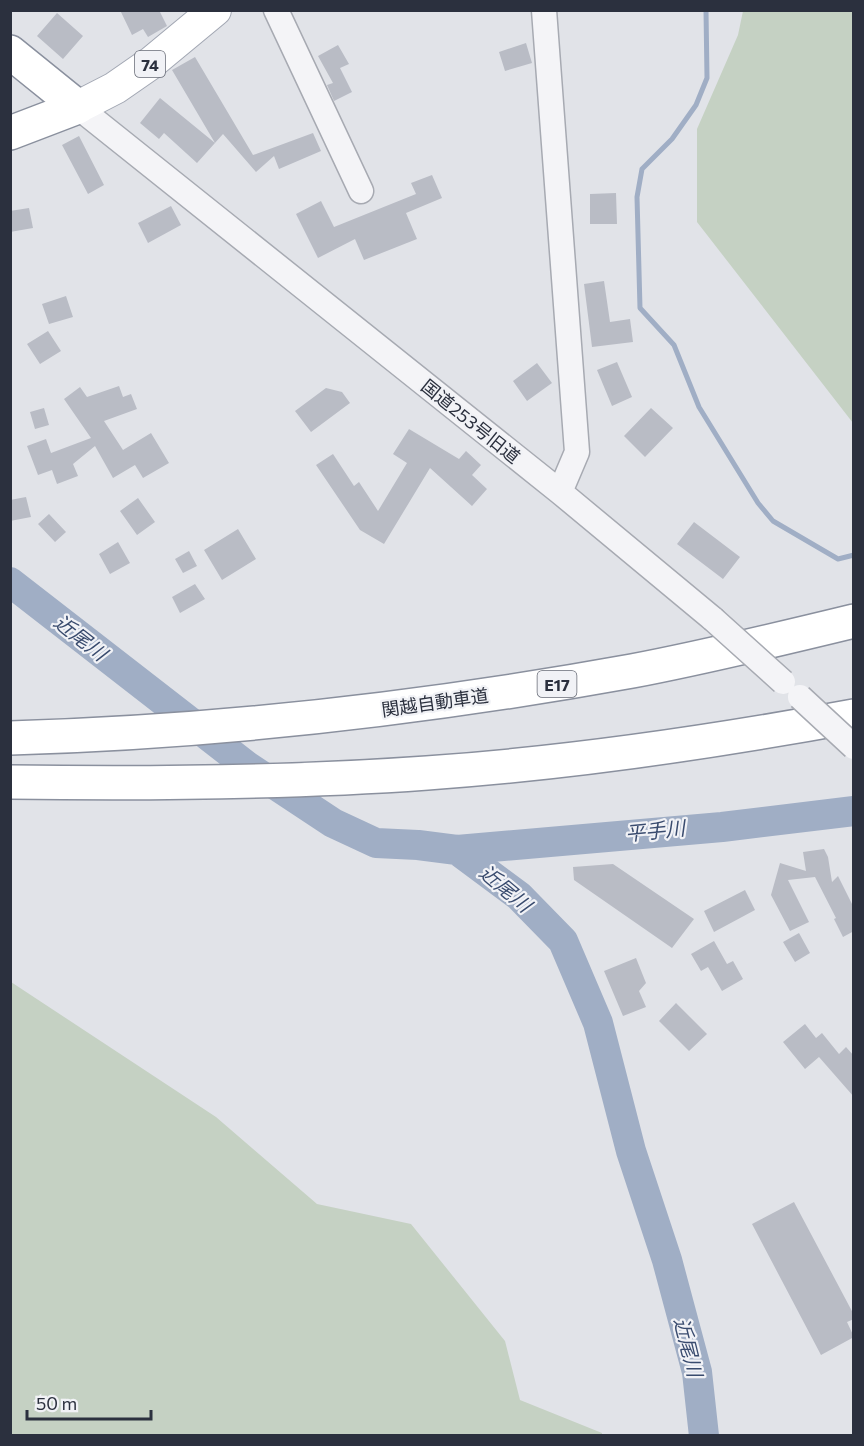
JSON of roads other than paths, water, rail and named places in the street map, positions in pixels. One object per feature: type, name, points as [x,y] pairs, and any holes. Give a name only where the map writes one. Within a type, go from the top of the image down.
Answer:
[{"type":"highway","points":[[10,52],[78,107]]},
{"type":"highway","points":[[10,133],[78,107]]},
{"type":"highway","name":"関越自動車道","points":[[10,738],[164,732],[411,706],[634,671],[854,621]]},
{"type":"highway","points":[[10,782],[232,783],[426,773],[519,765],[670,747],[854,716]]},
{"type":"main road","name":"74","points":[[78,107],[115,88],[142,70],[215,10]]},
{"type":"street","points":[[276,10],[361,191]]},
{"type":"street","points":[[544,10],[577,452],[560,492]]},
{"type":"street","name":"国道253号旧道","points":[[78,107],[560,492],[713,618],[854,747]]},
{"type":"waterway","points":[[706,10],[707,78],[696,105],[672,139],[642,169],[637,197],[640,308],[674,345],[699,407],[758,503],[773,521],[838,559],[854,555]]},
{"type":"waterway","name":"近尾川","points":[[10,582],[247,766],[333,823],[376,843],[457,850],[519,896],[563,941],[598,1023],[631,1151],[667,1260],[697,1372],[704,1436]]},
{"type":"waterway","name":"平手川","points":[[457,850],[722,827],[854,811]]}]
